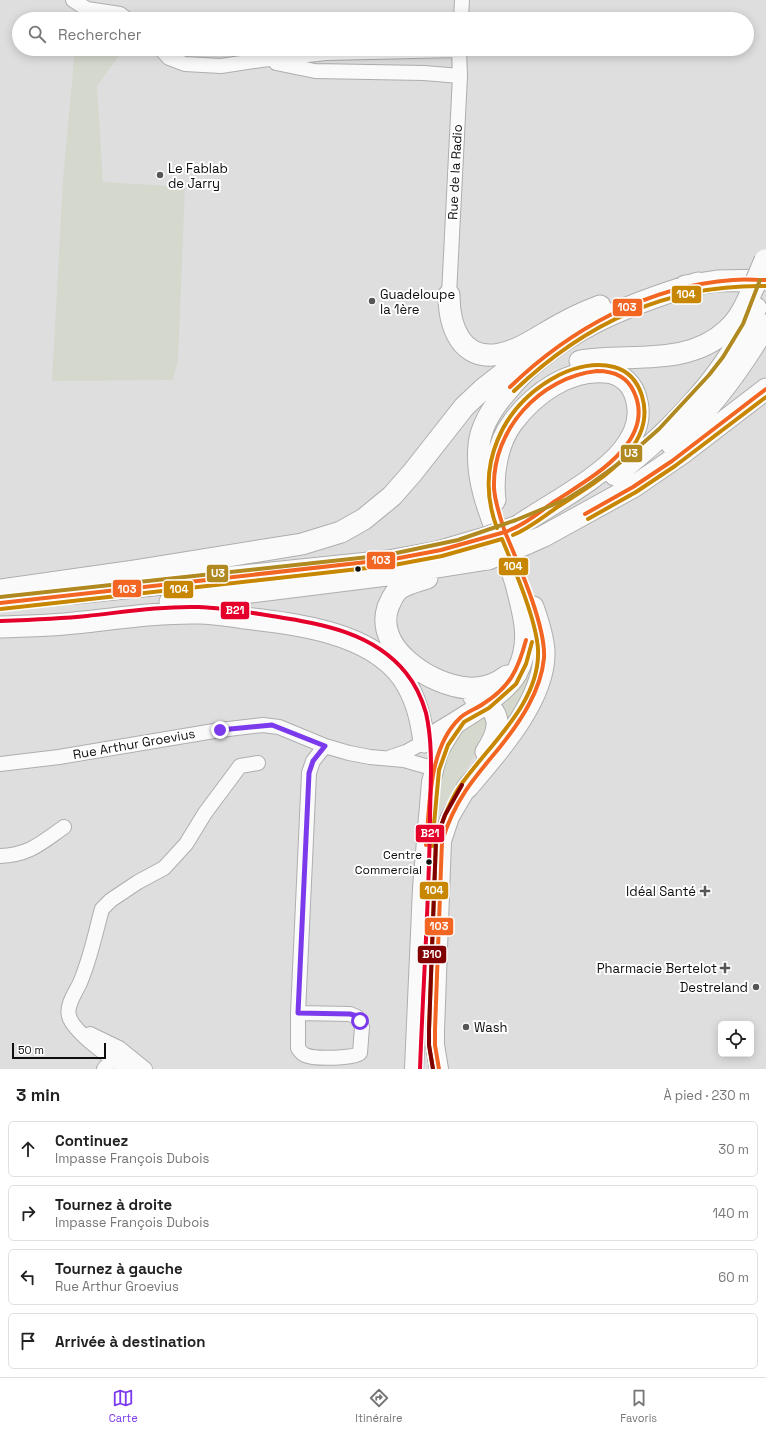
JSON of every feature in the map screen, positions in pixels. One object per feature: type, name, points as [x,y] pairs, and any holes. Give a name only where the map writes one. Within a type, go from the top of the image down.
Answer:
[{"type":"highway","points":[[449,295],[449,309],[453,325],[461,342],[476,352],[492,355],[509,352],[562,323],[612,302],[642,293],[764,276]]},
{"type":"highway","points":[[485,497],[485,470],[494,436],[506,418],[525,395],[554,370],[568,364],[590,359],[668,355],[696,349],[719,338],[728,330],[764,276]]},
{"type":"highway","points":[[467,788],[496,733],[498,727],[496,717],[485,703],[440,682],[410,664],[391,642],[388,633],[386,614],[392,599],[399,589],[412,583],[488,558],[629,464],[663,433],[714,379],[728,360],[748,327],[764,276]]},
{"type":"highway","points":[[0,627],[61,624],[166,614],[200,613],[258,619],[326,632],[367,647],[382,657],[401,677],[414,698],[420,714],[424,742],[485,703],[511,680],[520,662],[526,644],[524,616],[512,571],[485,497],[480,469],[479,446],[481,435],[492,410],[519,377],[550,349],[614,312],[652,298],[698,284]]},
{"type":"highway","points":[[0,590],[135,571],[302,544],[341,532],[364,519],[392,496],[464,408],[514,364],[569,328],[594,315],[644,297],[698,284]]},
{"type":"highway","points":[[600,506],[651,466],[718,398],[736,374],[766,325]]},
{"type":"highway","points":[[467,788],[496,753],[525,712],[536,688],[544,652],[540,626],[498,512],[494,481],[501,445],[512,423],[522,411],[534,399],[554,385],[583,372],[608,372],[621,376],[631,385],[638,407],[637,425],[624,449],[614,460],[522,535]]},
{"type":"highway","points":[[0,603],[388,561],[437,552],[485,538],[522,535],[600,506],[633,487],[672,461],[766,389]]},
{"type":"highway","points":[[0,627],[209,597],[388,576],[488,558]]},
{"type":"highway","points":[[440,682],[467,688],[490,686],[508,675],[520,662]]},
{"type":"main road","points":[[422,888],[433,769],[443,742],[460,718]]},
{"type":"main road","points":[[414,1069],[422,888],[425,766],[424,742]]},
{"type":"main road","points":[[439,1069],[435,1045],[435,1030],[442,841],[450,817],[467,788]]},
{"type":"street","points":[[73,0],[87,9],[107,12]]},
{"type":"street","points":[[461,12],[462,0]]},
{"type":"street","points":[[167,56],[185,64],[221,66],[298,56]]},
{"type":"street","name":"Rue de la Radio","points":[[449,295],[456,170],[460,76],[459,56]]},
{"type":"street","points":[[261,60],[315,71],[424,73],[460,76]]},
{"type":"street","name":"Rue Arthur Groevius","points":[[0,764],[52,758],[263,724],[279,727],[325,746],[360,756],[410,761],[425,766]]},
{"type":"street","name":"Rue Arthur Groevius","points":[[382,759],[406,752],[424,742]]},
{"type":"street","points":[[298,1013],[350,1014],[357,1016],[362,1027],[360,1053],[351,1057],[311,1057],[301,1053],[298,1048],[298,1013],[309,773],[313,761],[325,746]]},
{"type":"street","points":[[127,1069],[112,1059],[75,1027],[69,1016],[69,1008],[81,981],[102,909],[111,900],[138,882],[164,868],[186,844],[205,813],[240,766],[258,763]]},
{"type":"street","points":[[0,856],[14,856],[29,851],[64,827]]},
{"type":"street","points":[[112,1059],[145,1069]]},
{"type":"shaded area","points":[[74,56],[119,56],[97,86],[103,182],[185,187],[178,360],[173,380],[52,381],[63,180]]},
{"type":"shaded area","points":[[524,669],[532,673],[519,709],[509,724],[493,701]]},
{"type":"shaded area","points":[[479,712],[488,717],[488,734],[439,813],[432,811],[449,738]]},
{"type":"transit line","name":"103","points":[[510,387],[533,366],[585,329],[612,314],[641,301],[671,291],[701,284],[737,280],[766,280]]},
{"type":"transit line","name":"U3","points":[[0,597],[387,555],[458,540],[516,520],[567,499],[625,459],[659,429],[709,375],[723,357],[743,324],[760,280]]},
{"type":"transit line","name":"104","points":[[514,391],[541,367],[569,346],[599,327],[630,312],[661,300],[695,292],[730,287],[766,286]]},
{"type":"transit line","name":"104","points":[[497,528],[491,505],[489,483],[491,461],[498,440],[508,421],[522,403],[539,388],[559,375],[572,370],[586,366],[600,365],[614,367],[624,371],[632,378],[640,391],[645,415],[641,432],[632,448],[620,462],[605,475],[531,525],[513,535]]},
{"type":"transit line","name":"103","points":[[597,371],[614,373],[623,378],[628,382],[634,392],[639,410],[636,427],[628,442],[616,456],[586,481],[526,522],[505,532],[497,505],[494,488],[496,467],[501,446],[511,427],[523,410],[539,395],[576,375],[597,371]]},
{"type":"transit line","name":"103","points":[[585,514],[633,487],[672,461],[766,389]]},
{"type":"transit line","name":"104","points":[[588,519],[636,492],[675,466],[766,397]]},
{"type":"transit line","name":"103","points":[[0,603],[394,559],[441,550],[505,532]]},
{"type":"transit line","name":"103","points":[[439,1069],[435,1045],[435,1030],[442,841],[459,802],[473,780],[508,737],[522,717],[539,682],[544,658],[541,629],[536,612],[524,577],[505,532]]},
{"type":"transit line","name":"104","points":[[1,609],[394,565],[442,556],[502,539],[524,594],[533,623],[538,649],[537,669],[531,688],[510,724],[454,795],[436,840],[429,1030],[429,1045],[433,1069]]},
{"type":"transit line","name":"B21","points":[[0,621],[65,618],[170,607],[217,608],[309,623],[345,632],[362,639],[393,659],[406,673],[418,692],[426,713],[431,753],[428,883],[420,1069]]},
{"type":"transit line","name":"103","points":[[426,845],[432,778],[442,745],[450,730],[460,718],[492,698],[512,677],[520,660],[526,640]]},
{"type":"transit line","name":"104","points":[[432,846],[439,770],[448,745],[464,722],[489,708],[516,684],[526,664],[532,642]]},
{"type":"transit line","name":"B10","points":[[433,1069],[429,1045],[429,1030],[436,840],[445,815],[462,785]]},
{"type":"place","name":"Le Fablab de Jarry","points":[[160,175]]},
{"type":"place","name":"Guadeloupe la 1ère","points":[[372,301]]},
{"type":"place","name":"Centre Commercial","points":[[429,862]]},
{"type":"place","name":"Idéal Santé","points":[[705,891]]},
{"type":"place","name":"Pharmacie Bertelot","points":[[725,968]]},
{"type":"place","name":"Destreland","points":[[756,987]]},
{"type":"place","name":"Wash","points":[[466,1027]]},
{"type":"route","points":[[220,730],[263,724],[272,725],[325,746],[313,761],[309,773],[298,1013],[350,1014],[357,1016],[360,1021]]}]
